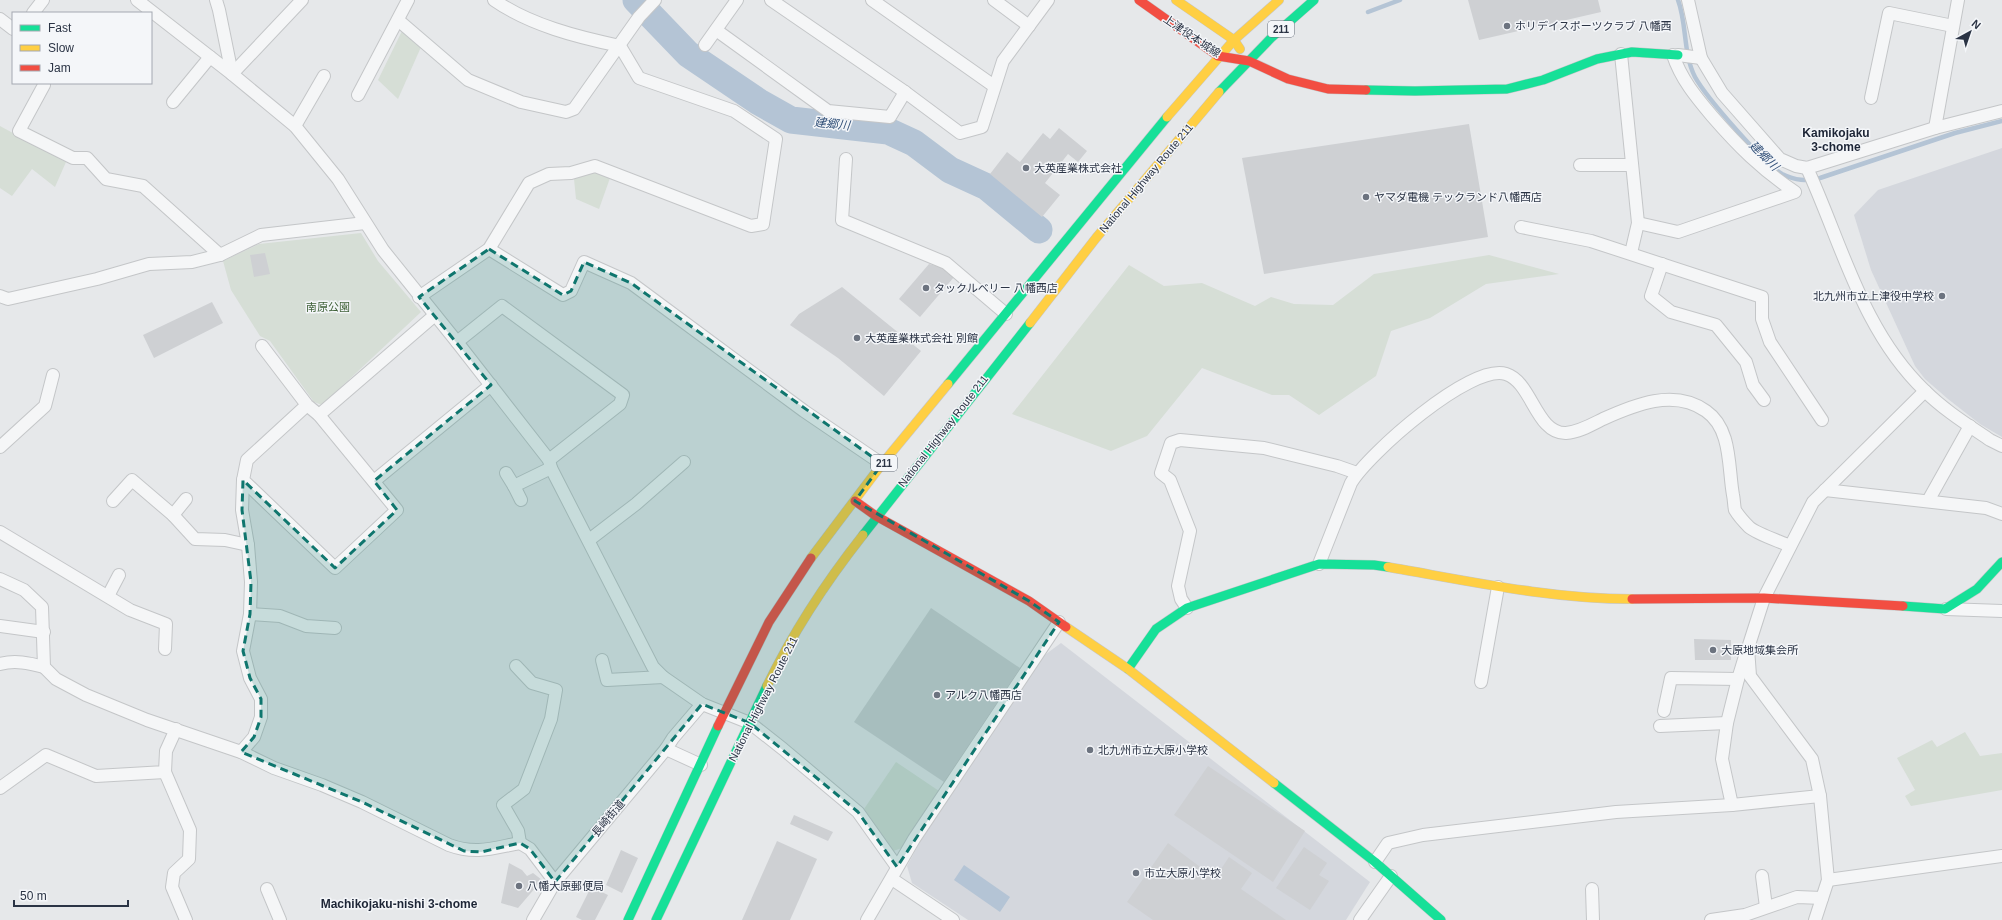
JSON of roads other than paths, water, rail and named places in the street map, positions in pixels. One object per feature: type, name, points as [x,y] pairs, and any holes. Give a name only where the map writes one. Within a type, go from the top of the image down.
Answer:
[{"type":"main road","name":"上津役本城線","points":[[1139,0],[1218,56],[1249,61]]},
{"type":"main road","name":"上津役本城線","points":[[1176,0],[1234,40],[1249,61]]},
{"type":"main road","name":"National Highway Route 211","points":[[628,920],[701,765],[724,712],[769,622],[804,567],[882,464],[1218,56],[1279,0]]},
{"type":"main road","name":"National Highway Route 211","points":[[656,920],[779,661],[812,606],[840,565],[876,516],[1096,238],[1212,100],[1272,37],[1314,0]]},
{"type":"main road","points":[[1249,61],[1288,79],[1328,89],[1452,90],[1507,89],[1543,80],[1597,59],[1632,52],[1676,55]]},
{"type":"main road","points":[[855,501],[876,516],[1029,601],[1128,669],[1375,862],[1441,920]]},
{"type":"main road","points":[[1128,669],[1156,629],[1188,608],[1319,564],[1374,565],[1549,595],[1604,599],[1764,598],[1945,609],[1964,600],[1986,583],[2002,562]]},
{"type":"street","points":[[34,12],[43,0]]},
{"type":"street","points":[[137,0],[232,74],[295,126],[338,179],[383,250],[419,297],[457,342],[550,464],[624,608],[645,654],[653,667],[663,677],[702,704],[750,722],[858,812],[897,867]]},
{"type":"street","points":[[216,0],[232,74]]},
{"type":"street","points":[[232,74],[302,0]]},
{"type":"street","points":[[358,95],[408,0]]},
{"type":"street","points":[[419,297],[489,249],[529,183],[549,174],[572,173],[595,166],[752,226],[763,224],[776,140],[734,111],[639,78],[620,46],[542,24],[511,12],[494,0]]},
{"type":"street","points":[[705,45],[737,0]]},
{"type":"street","points":[[771,0],[905,92],[960,133],[982,127],[1003,60],[1048,0]]},
{"type":"street","points":[[872,0],[994,86]]},
{"type":"street","points":[[994,0],[1029,26]]},
{"type":"street","points":[[1701,0],[1690,3],[1697,57],[1722,93],[1780,159],[1796,166],[1807,169],[1934,128],[2002,111]]},
{"type":"street","points":[[1934,128],[1958,0]]},
{"type":"street","points":[[398,20],[468,80],[521,102],[566,112],[574,109],[653,2]]},
{"type":"street","points":[[1871,98],[1889,14],[1953,26]]},
{"type":"street","points":[[0,19],[12,28]]},
{"type":"street","points":[[716,30],[828,111],[890,117],[905,92]]},
{"type":"street","points":[[1621,54],[1638,223],[1631,253]]},
{"type":"street","points":[[1638,223],[1678,232],[1795,192],[1768,174],[1738,146],[1693,94],[1678,71],[1676,55],[1697,57]]},
{"type":"street","points":[[173,102],[210,57]]},
{"type":"street","points":[[295,126],[324,76]]},
{"type":"street","points":[[44,86],[19,131],[73,158],[87,158],[106,179],[143,186],[220,255]]},
{"type":"street","points":[[1768,174],[1780,159]]},
{"type":"street","points":[[846,160],[842,220],[946,263],[1006,314]]},
{"type":"street","points":[[1580,165],[1632,165]]},
{"type":"street","points":[[1807,169],[1871,321],[1891,352],[1925,391],[1970,426],[1990,440],[2002,446]]},
{"type":"street","points":[[0,296],[8,299],[15,298],[97,279],[149,264],[192,262],[220,255],[261,235],[365,223]]},
{"type":"street","points":[[1520,227],[1590,241],[1631,253],[1762,297],[1762,319],[1770,342],[1822,420]]},
{"type":"street","points":[[489,249],[563,294],[571,291],[584,262],[631,283],[804,411],[882,464]]},
{"type":"street","points":[[1662,264],[1651,296],[1671,312],[1716,325],[1746,362],[1753,385],[1764,400]]},
{"type":"street","points":[[457,342],[502,306],[623,395],[620,404],[550,464],[514,486]]},
{"type":"street","points":[[319,415],[435,315]]},
{"type":"street","points":[[243,480],[335,568],[397,510],[319,415],[307,405],[262,346]]},
{"type":"street","points":[[1319,564],[1351,483],[1357,473],[1391,439],[1422,412],[1454,392],[1486,375],[1504,373],[1518,380],[1549,427],[1564,433],[1577,432],[1633,405],[1652,401],[1677,400],[1706,411],[1718,422],[1728,446],[1730,482],[1735,510],[1749,528],[1790,546]]},
{"type":"street","points":[[0,447],[45,406],[53,375]]},
{"type":"street","points":[[374,481],[490,385]]},
{"type":"street","points":[[1732,806],[1722,760],[1727,723],[1738,679],[1764,598],[1813,502],[1925,391]]},
{"type":"street","points":[[241,752],[254,737],[261,716],[261,699],[250,678],[243,651],[250,614],[251,582],[248,545],[242,510],[243,480],[247,460],[307,405]]},
{"type":"street","points":[[1928,501],[1970,426]]},
{"type":"street","points":[[1188,608],[1181,599],[1178,586],[1190,531],[1170,480],[1162,473],[1171,443],[1180,440],[1264,448],[1337,466],[1357,473]]},
{"type":"street","points":[[589,540],[636,504],[684,462]]},
{"type":"street","points":[[506,473],[521,500]]},
{"type":"street","points":[[113,501],[132,480],[172,515],[195,539],[225,540],[248,545]]},
{"type":"street","points":[[1825,490],[1986,508],[2002,514]]},
{"type":"street","points":[[172,515],[186,499]]},
{"type":"street","points":[[0,532],[130,610],[166,624],[165,649]]},
{"type":"street","points":[[108,596],[120,575]]},
{"type":"street","points":[[0,579],[24,590],[42,608],[44,667]]},
{"type":"street","points":[[1481,682],[1498,586]]},
{"type":"street","points":[[1945,609],[2002,611]]},
{"type":"street","points":[[250,614],[280,616],[306,626],[335,628]]},
{"type":"street","points":[[867,920],[892,879],[897,867],[1059,622]]},
{"type":"street","points":[[0,626],[44,632]]},
{"type":"street","points":[[1748,648],[1750,676],[1812,759],[1820,796],[1828,880],[1815,920]]},
{"type":"street","points":[[602,660],[606,680],[663,677]]},
{"type":"street","points":[[0,664],[7,662],[28,662],[44,667],[56,679],[86,695],[147,720],[241,752],[274,768],[362,802],[449,846],[464,851],[481,852],[520,843],[530,849],[555,882]]},
{"type":"street","points":[[516,666],[532,683],[556,690],[551,718],[524,789],[503,805],[518,831],[520,843]]},
{"type":"street","points":[[1664,711],[1671,678],[1738,679]]},
{"type":"street","name":"長崎街道","points":[[533,920],[555,882],[702,704]]},
{"type":"street","points":[[1660,726],[1727,723]]},
{"type":"street","points":[[176,729],[166,751],[165,772],[190,830],[189,859],[174,873],[172,887],[186,920]]},
{"type":"street","points":[[666,749],[701,765]]},
{"type":"street","points":[[0,788],[46,756],[96,776],[165,772]]},
{"type":"street","points":[[1375,862],[1388,843],[1423,835],[1616,812],[1732,806],[1820,796]]},
{"type":"street","points":[[1828,880],[2002,856]]},
{"type":"street","points":[[1360,920],[1391,876]]},
{"type":"street","points":[[1762,876],[1766,907]]},
{"type":"street","points":[[892,879],[953,920]]},
{"type":"street","points":[[267,889],[280,920]]},
{"type":"street","points":[[1592,889],[1593,920]]},
{"type":"street","points":[[1711,920],[1746,915],[1797,897],[1820,903]]},
{"type":"water","points":[[964,865],[1010,897],[1000,912],[954,880]]},
{"type":"waterway","name":"建郷川","points":[[636,0],[688,54],[759,102],[791,120],[888,131],[914,143],[950,170],[987,187],[1039,230]]},
{"type":"waterway","name":"建郷川","points":[[1368,12],[1400,0]]},
{"type":"waterway","name":"建郷川","points":[[1678,0],[1683,19],[1689,59],[1695,77],[1711,99],[1749,144],[1774,168],[1782,174],[1792,178],[1801,180],[1820,178],[1955,133],[2002,121]]},
{"type":"place","name":"ホリデイスポーツクラブ 八幡西","points":[[1507,26]]},
{"type":"place","name":"大英産業株式会社","points":[[1026,168]]},
{"type":"place","name":"ヤマダ電機 テックランド八幡西店","points":[[1366,197]]},
{"type":"place","name":"タックルベリー 八幡西店","points":[[926,288]]},
{"type":"place","name":"北九州市立上津役中学校","points":[[1942,296]]},
{"type":"place","name":"大英産業株式会社 別館","points":[[857,338]]},
{"type":"place","name":"大原地域集会所","points":[[1713,650]]},
{"type":"place","name":"アルク八幡西店","points":[[937,695]]},
{"type":"place","name":"北九州市立大原小学校","points":[[1090,750]]},
{"type":"place","name":"市立大原小学校","points":[[1136,873]]},
{"type":"place","name":"八幡大原郵便局","points":[[519,886]]},
{"type":"district","name":"Kamikojaku 3-chome","points":[[1836,140]]},
{"type":"district","name":"Machikojaku-nishi 3-chome","points":[[399,904]]},
{"type":"park label","name":"南原公園","points":[[328,307]]}]
